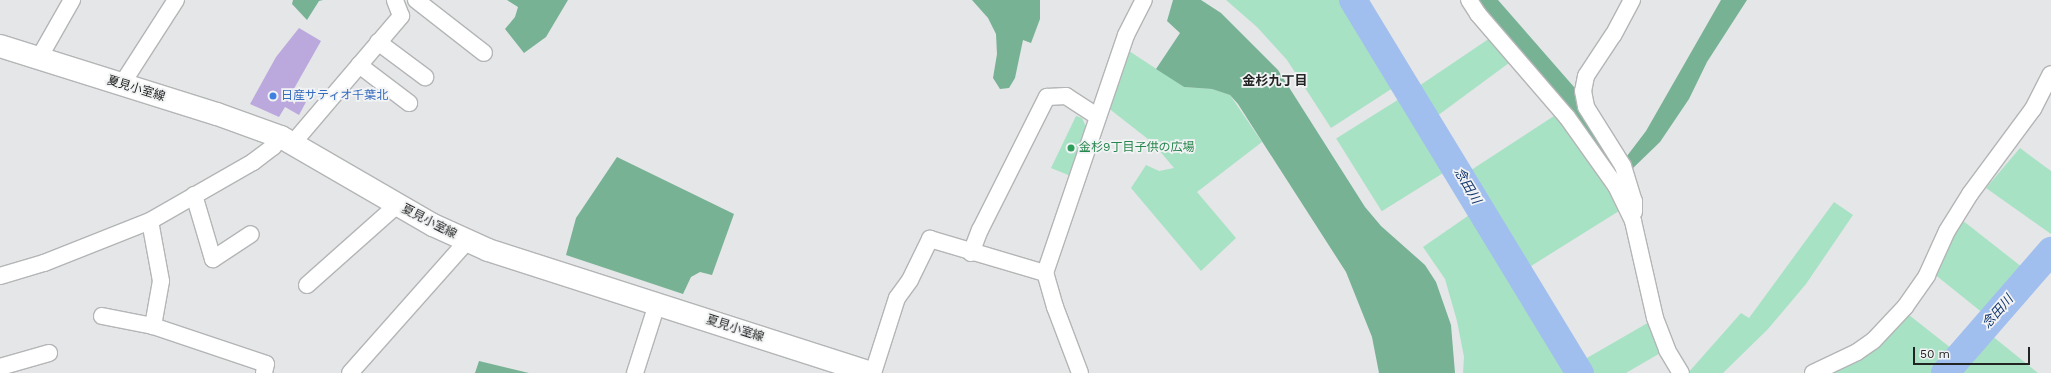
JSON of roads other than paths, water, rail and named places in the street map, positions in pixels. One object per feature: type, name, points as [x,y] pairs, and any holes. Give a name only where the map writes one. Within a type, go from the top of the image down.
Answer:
[{"type":"main road","name":"夏見小室線","points":[[0,46],[122,84],[287,140],[397,205],[467,241],[872,373]]},
{"type":"street","points":[[39,58],[72,0]]},
{"type":"street","points":[[122,84],[176,0]]},
{"type":"street","points":[[394,0],[401,16]]},
{"type":"street","points":[[0,276],[44,263],[150,221],[287,140],[359,65],[416,0],[484,53]]},
{"type":"street","points":[[1080,373],[1055,307],[1045,273],[1126,35],[1144,0]]},
{"type":"street","points":[[1469,0],[1478,14],[1567,117],[1616,186],[1633,221],[1655,318],[1667,350],[1681,373]]},
{"type":"street","points":[[1632,0],[1614,35],[1586,76],[1583,91],[1586,107],[1623,166],[1634,201],[1633,221]]},
{"type":"street","points":[[378,42],[425,77]]},
{"type":"street","points":[[359,65],[409,103]]},
{"type":"street","points":[[1813,373],[1857,352],[1873,341],[1905,307],[1928,275],[1947,231],[1970,194],[2033,109],[2051,74]]},
{"type":"street","points":[[971,253],[980,230],[1047,96],[1066,96],[1098,117]]},
{"type":"street","points":[[194,195],[213,259],[251,234]]},
{"type":"street","points":[[307,285],[397,205]]},
{"type":"street","points":[[150,221],[161,281],[153,326]]},
{"type":"street","points":[[872,373],[897,298],[910,280],[930,239],[971,253],[1045,273]]},
{"type":"street","points":[[350,373],[467,241]]},
{"type":"street","points":[[635,373],[657,304]]},
{"type":"street","points":[[102,316],[153,326],[266,364],[264,373]]},
{"type":"street","points":[[0,367],[49,353]]},
{"type":"waterway","name":"念田川","points":[[1353,0],[1580,373]]},
{"type":"waterway","name":"念田川","points":[[1945,373],[2051,251]]},
{"type":"place","name":"日産サティオ千葉北","points":[[273,96]]},
{"type":"place","name":"金杉9丁目子供の広場","points":[[1071,148]]},
{"type":"district","name":"金杉九丁目","points":[[1275,81]]}]
